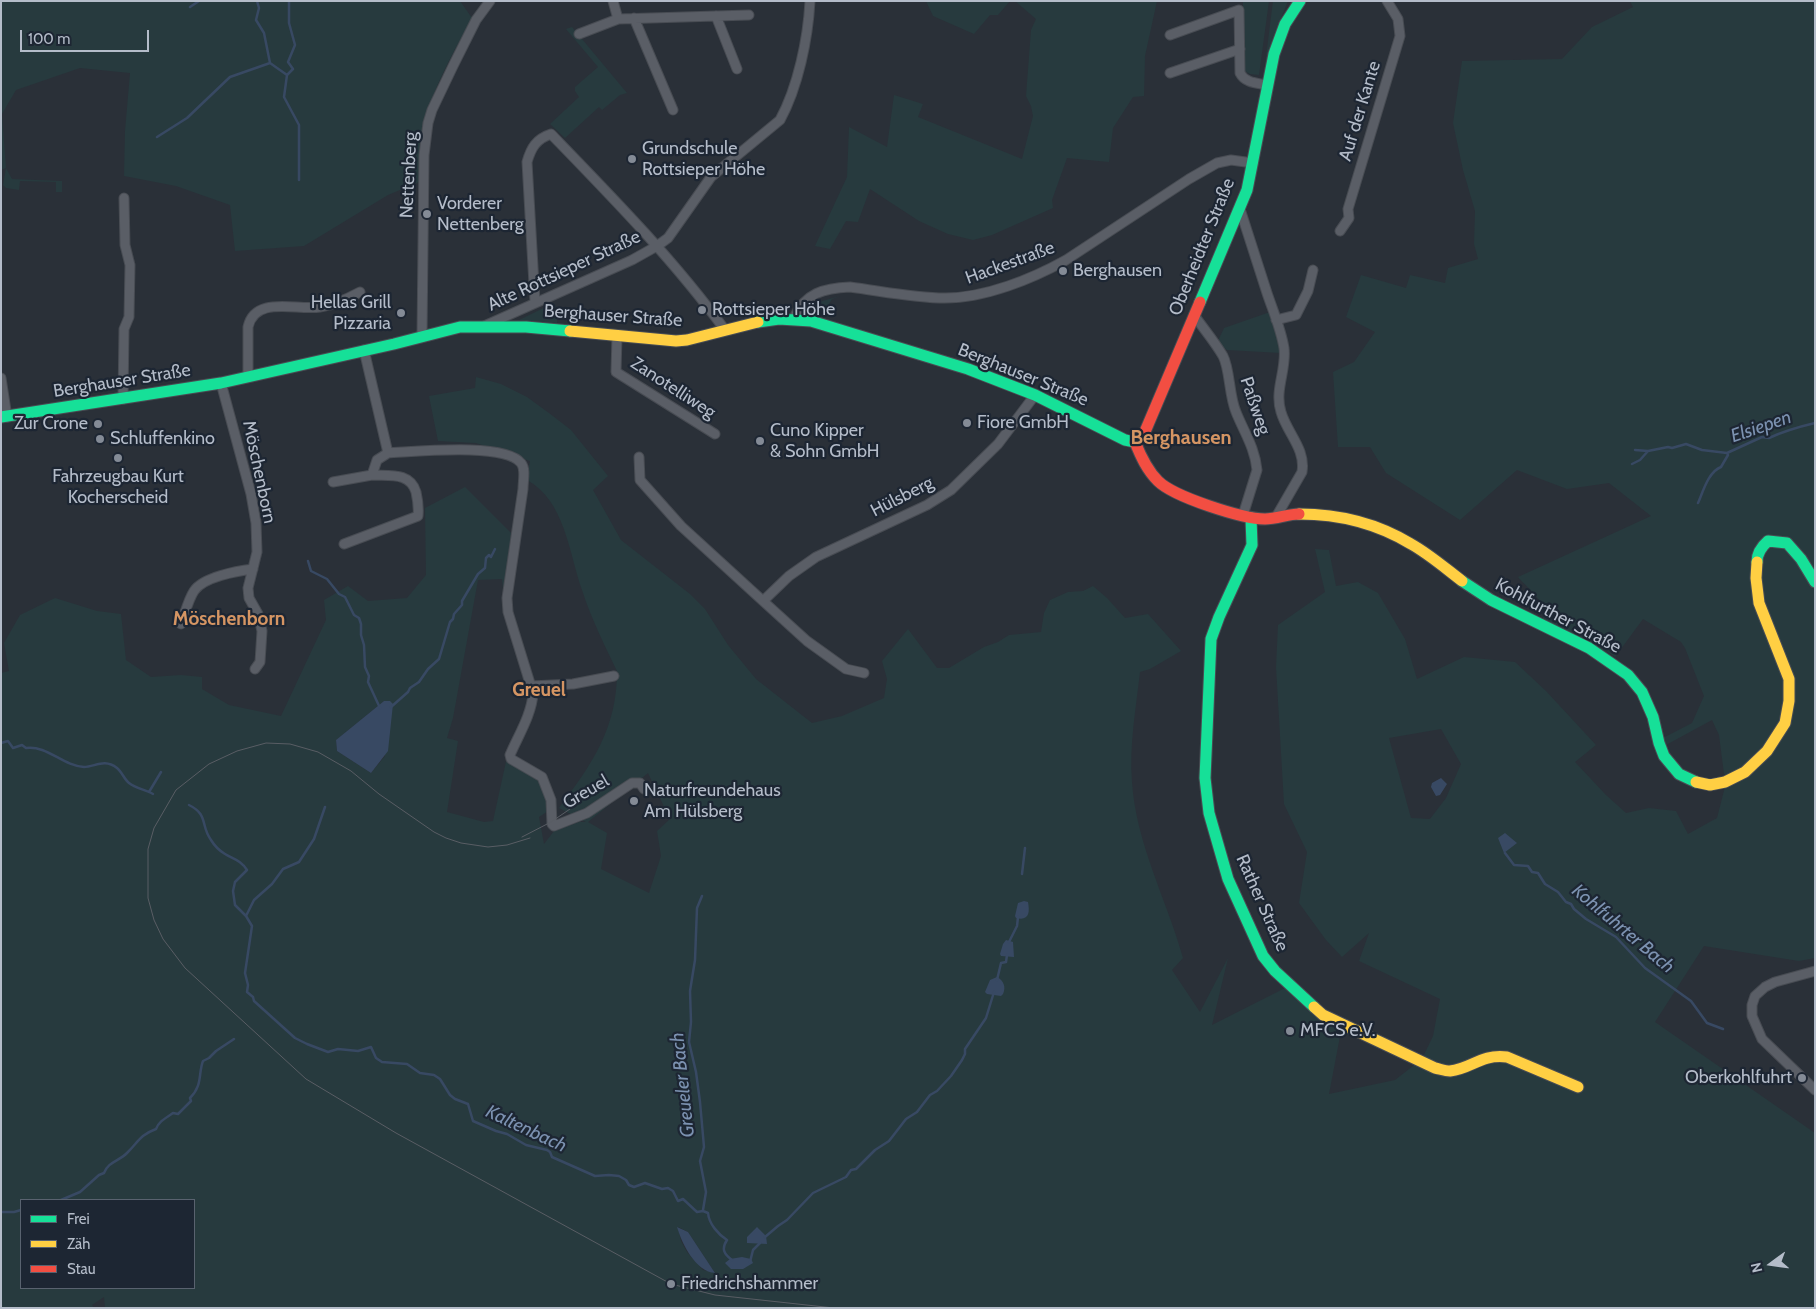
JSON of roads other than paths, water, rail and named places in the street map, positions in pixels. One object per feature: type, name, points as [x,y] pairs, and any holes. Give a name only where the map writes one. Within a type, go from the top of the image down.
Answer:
[{"type":"street","name":"Nettenberg","points":[[422,336],[424,155],[428,124],[432,110],[476,20],[490,1]]},
{"type":"street","points":[[613,1],[618,19]]},
{"type":"street","name":"Alte Rottsieper Straße","points":[[484,326],[632,260],[658,246],[668,238],[711,177],[780,120],[785,110],[807,35],[810,1]]},
{"type":"street","name":"Oberheidter Straße","points":[[1135,442],[1144,434],[1240,209],[1247,190],[1279,36],[1300,1]]},
{"type":"street","name":"Auf der Kante","points":[[1340,231],[1349,218],[1348,209],[1400,36],[1396,14],[1387,1]]},
{"type":"street","points":[[1170,35],[1240,6],[1241,76],[1248,81],[1268,85]]},
{"type":"street","points":[[579,34],[618,19],[749,15]]},
{"type":"street","points":[[716,16],[737,68]]},
{"type":"street","points":[[634,18],[673,110]]},
{"type":"street","points":[[1170,73],[1240,49]]},
{"type":"street","points":[[535,302],[527,162],[536,141],[551,134],[658,246],[725,330]]},
{"type":"street","name":"Hackestraße","points":[[794,318],[799,306],[810,297],[840,287],[945,298],[969,297],[995,290],[1042,272],[1066,260],[1149,204],[1217,163],[1231,160],[1253,163]]},
{"type":"street","points":[[123,400],[124,329],[130,317],[130,265],[125,245],[124,198]]},
{"type":"street","points":[[1240,209],[1284,349],[1283,370],[1279,384],[1281,412],[1302,455],[1302,472],[1276,517]]},
{"type":"street","points":[[1276,320],[1296,315],[1308,291],[1313,270]]},
{"type":"street","points":[[248,377],[248,327],[252,316],[256,312],[271,307],[319,307],[336,304],[360,292]]},
{"type":"street","name":"Paßweg","points":[[1194,315],[1224,357],[1230,392],[1236,412],[1250,441],[1256,462],[1257,470],[1247,516]]},
{"type":"street","name":"Berghauser Straße","points":[[4,417],[123,400],[221,383],[451,328],[484,326],[526,327],[676,341],[687,340],[766,319],[794,318],[811,321],[968,369],[1036,395],[1124,440],[1135,442]]},
{"type":"street","name":"Zanotelliweg","points":[[617,336],[616,372],[715,434]]},
{"type":"street","points":[[364,350],[388,453],[377,460],[372,475]]},
{"type":"street","points":[[1,378],[4,417]]},
{"type":"street","name":"Möschenborn","points":[[221,383],[251,494],[256,523],[257,552],[248,588],[249,598],[258,614],[262,631],[260,662],[255,669]]},
{"type":"street","name":"Hülsberg","points":[[763,601],[789,576],[816,557],[927,505],[951,490],[998,444],[1036,395]]},
{"type":"street","name":"Kohlfurther Straße","points":[[1135,442],[1144,464],[1159,482],[1190,499],[1247,516],[1268,519],[1290,514],[1312,514],[1358,521],[1379,527],[1412,544],[1491,600],[1590,648],[1628,675],[1642,692],[1653,717],[1664,756],[1679,774],[1698,783],[1725,782],[1745,772],[1767,751],[1785,723],[1789,701],[1789,679],[1780,653],[1767,626],[1758,594],[1756,578],[1757,557],[1762,546],[1768,541],[1787,543],[1801,559],[1815,582]]},
{"type":"street","name":"Greuel","points":[[388,453],[482,450],[513,458],[520,462],[524,472],[508,593],[508,612],[531,686],[533,699],[510,755],[511,759],[542,778],[551,800],[552,824],[554,826],[586,813],[632,783],[640,783],[644,789]]},
{"type":"street","points":[[639,457],[640,480],[681,526],[808,641],[846,670],[864,673]]},
{"type":"street","points":[[333,482],[372,475],[406,477],[413,484],[419,506],[418,516],[344,544]]},
{"type":"street","name":"Rather Straße","points":[[1247,516],[1252,545],[1219,617],[1211,640],[1205,778],[1209,813],[1228,879],[1263,956],[1275,970],[1323,1015],[1435,1068],[1448,1071],[1460,1069],[1484,1058],[1507,1057],[1578,1087]]},
{"type":"street","points":[[181,624],[193,592],[202,583],[221,576],[253,569]]},
{"type":"street","points":[[531,686],[573,684],[614,676]]},
{"type":"street","points":[[1815,971],[1775,982],[1765,987],[1755,996],[1752,1005],[1752,1016],[1762,1039],[1815,1090]]},
{"type":"water","points":[[384,701],[390,701],[393,704],[388,751],[371,773],[337,751],[336,740]]},
{"type":"water","points":[[1441,778],[1447,784],[1440,795],[1436,796],[1431,787],[1432,783]]},
{"type":"water","points":[[1505,833],[1517,843],[1504,853],[1498,838]]},
{"type":"water","points":[[1028,902],[1028,915],[1020,919],[1016,918],[1018,903]]},
{"type":"water","points":[[1006,940],[1013,942],[1014,957],[1001,956],[1000,954]]},
{"type":"water","points":[[997,977],[1004,984],[1003,994],[1001,996],[987,994],[985,992],[990,980]]},
{"type":"water","points":[[677,1227],[688,1232],[715,1273],[702,1268],[691,1256],[682,1241]]},
{"type":"water","points":[[757,1227],[766,1236],[767,1244],[747,1243],[747,1237]]},
{"type":"water","points":[[742,1257],[751,1259],[753,1263],[743,1269],[731,1269],[725,1263],[730,1259]]},
{"type":"waterway","points":[[190,7],[199,1]]},
{"type":"waterway","points":[[257,1],[259,8],[256,20],[264,33],[270,63],[287,75],[284,97],[299,125],[299,180]]},
{"type":"waterway","points":[[287,75],[293,69],[288,62],[295,45],[289,23],[289,1]]},
{"type":"waterway","points":[[157,137],[187,118],[230,77],[270,63]]},
{"type":"waterway","name":"Elsiepen","points":[[1632,464],[1640,460],[1648,451],[1686,444],[1702,450],[1727,453],[1762,437],[1769,438],[1791,429],[1815,423]]},
{"type":"waterway","points":[[1635,450],[1648,451]]},
{"type":"waterway","points":[[1698,503],[1709,478],[1721,467],[1728,455],[1727,453]]},
{"type":"waterway","name":"Möschenborn","points":[[391,707],[410,688],[419,682],[428,669],[439,659],[454,614],[462,605],[462,601],[478,574],[485,568],[486,558],[489,555],[491,557],[495,549]]},
{"type":"waterway","points":[[308,561],[311,571],[327,579],[339,594],[345,597],[354,615],[359,618],[364,645],[365,667],[369,676],[368,682],[380,708]]},
{"type":"waterway","name":"Kaltenbach","points":[[1,743],[8,741],[13,748],[22,745],[26,748],[48,752],[76,766],[88,767],[104,763],[112,765],[119,770],[129,783],[153,794]]},
{"type":"waterway","points":[[149,792],[161,772]]},
{"type":"waterway","name":"Kaltenbach","points":[[189,805],[202,817],[208,835],[215,846],[223,853],[240,862],[247,870],[235,882],[233,891],[235,905],[246,916],[252,926],[245,973],[248,985],[247,992],[253,997],[254,1001],[295,1038],[328,1052],[338,1049],[358,1051],[371,1047],[376,1058],[382,1062],[407,1064],[420,1073],[434,1075],[440,1079],[450,1095],[468,1104],[473,1121],[507,1134],[526,1145],[547,1150],[552,1157],[595,1176],[619,1176],[634,1187],[645,1183],[662,1189],[668,1188],[673,1191],[678,1201],[683,1199],[697,1212],[703,1211],[708,1213],[714,1228],[727,1240],[724,1251],[732,1260]]},
{"type":"waterway","name":"Möschenborn","points":[[246,916],[254,900],[272,884],[283,869],[299,862],[314,839],[325,807]]},
{"type":"waterway","points":[[1022,874],[1025,848]]},
{"type":"waterway","name":"Kohlfuhrter Bach","points":[[1505,853],[1514,865],[1528,866],[1532,872],[1538,873],[1545,884],[1558,892],[1566,902],[1571,904],[1586,919],[1616,937],[1645,968],[1691,1001],[1707,1023],[1723,1029]]},
{"type":"waterway","name":"Greueler Bach","points":[[702,896],[697,908],[695,960],[690,991],[691,1022],[689,1042],[696,1072],[704,1147],[700,1161],[706,1192],[703,1210]]},
{"type":"waterway","points":[[1009,942],[1017,926],[1018,917]]},
{"type":"waterway","points":[[997,980],[1001,963],[1006,962],[1007,955]]},
{"type":"waterway","points":[[765,1237],[787,1220],[813,1193],[846,1177],[851,1170],[856,1169],[875,1150],[889,1141],[906,1119],[917,1112],[930,1095],[937,1091],[962,1060],[965,1049],[986,1018],[994,992]]},
{"type":"waterway","points":[[63,1199],[80,1192],[99,1175],[104,1173],[111,1164],[127,1153],[143,1136],[156,1129],[163,1120],[173,1113],[178,1114],[191,1101],[190,1098],[197,1089],[203,1061],[234,1039]]},
{"type":"waterway","points":[[1,1212],[20,1210]]},
{"type":"waterway","points":[[750,1262],[753,1250],[760,1243]]},
{"type":"tram line","points":[[530,838],[507,845],[488,847],[461,843],[446,838],[434,832],[379,794],[351,771],[318,752],[290,744],[266,743],[237,751],[209,764],[176,790],[154,828],[148,849],[148,898],[154,920],[163,939],[185,968],[306,1079],[396,1133],[671,1284],[715,1295],[834,1308]]},
{"type":"tram line","points":[[522,837],[551,822],[570,809]]},
{"type":"place","name":"Grundschule Rottsieper Höhe","points":[[632,159]]},
{"type":"place","name":"Vorderer Nettenberg","points":[[427,214]]},
{"type":"place","name":"Berghausen","points":[[1063,271]]},
{"type":"place","name":"Rottsieper Höhe","points":[[702,310]]},
{"type":"place","name":"Hellas Grill Pizzaria","points":[[401,313]]},
{"type":"place","name":"Fiore GmbH","points":[[967,423]]},
{"type":"place","name":"Zur Crone","points":[[98,424]]},
{"type":"place","name":"Schluffenkino","points":[[100,439]]},
{"type":"place","name":"Cuno Kipper & Sohn GmbH","points":[[760,441]]},
{"type":"place","name":"Fahrzeugbau Kurt Kocherscheid","points":[[118,458]]},
{"type":"place","name":"Naturfreundehaus Am Hülsberg","points":[[634,801]]},
{"type":"place","name":"MFCS e.V.","points":[[1290,1031]]},
{"type":"place","name":"Oberkohlfuhrt","points":[[1802,1078]]},
{"type":"place","name":"Friedrichshammer","points":[[671,1284]]},
{"type":"district","name":"Berghausen","points":[[1181,438]]},
{"type":"district","name":"Möschenborn","points":[[229,619]]},
{"type":"district","name":"Greuel","points":[[539,690]]}]
